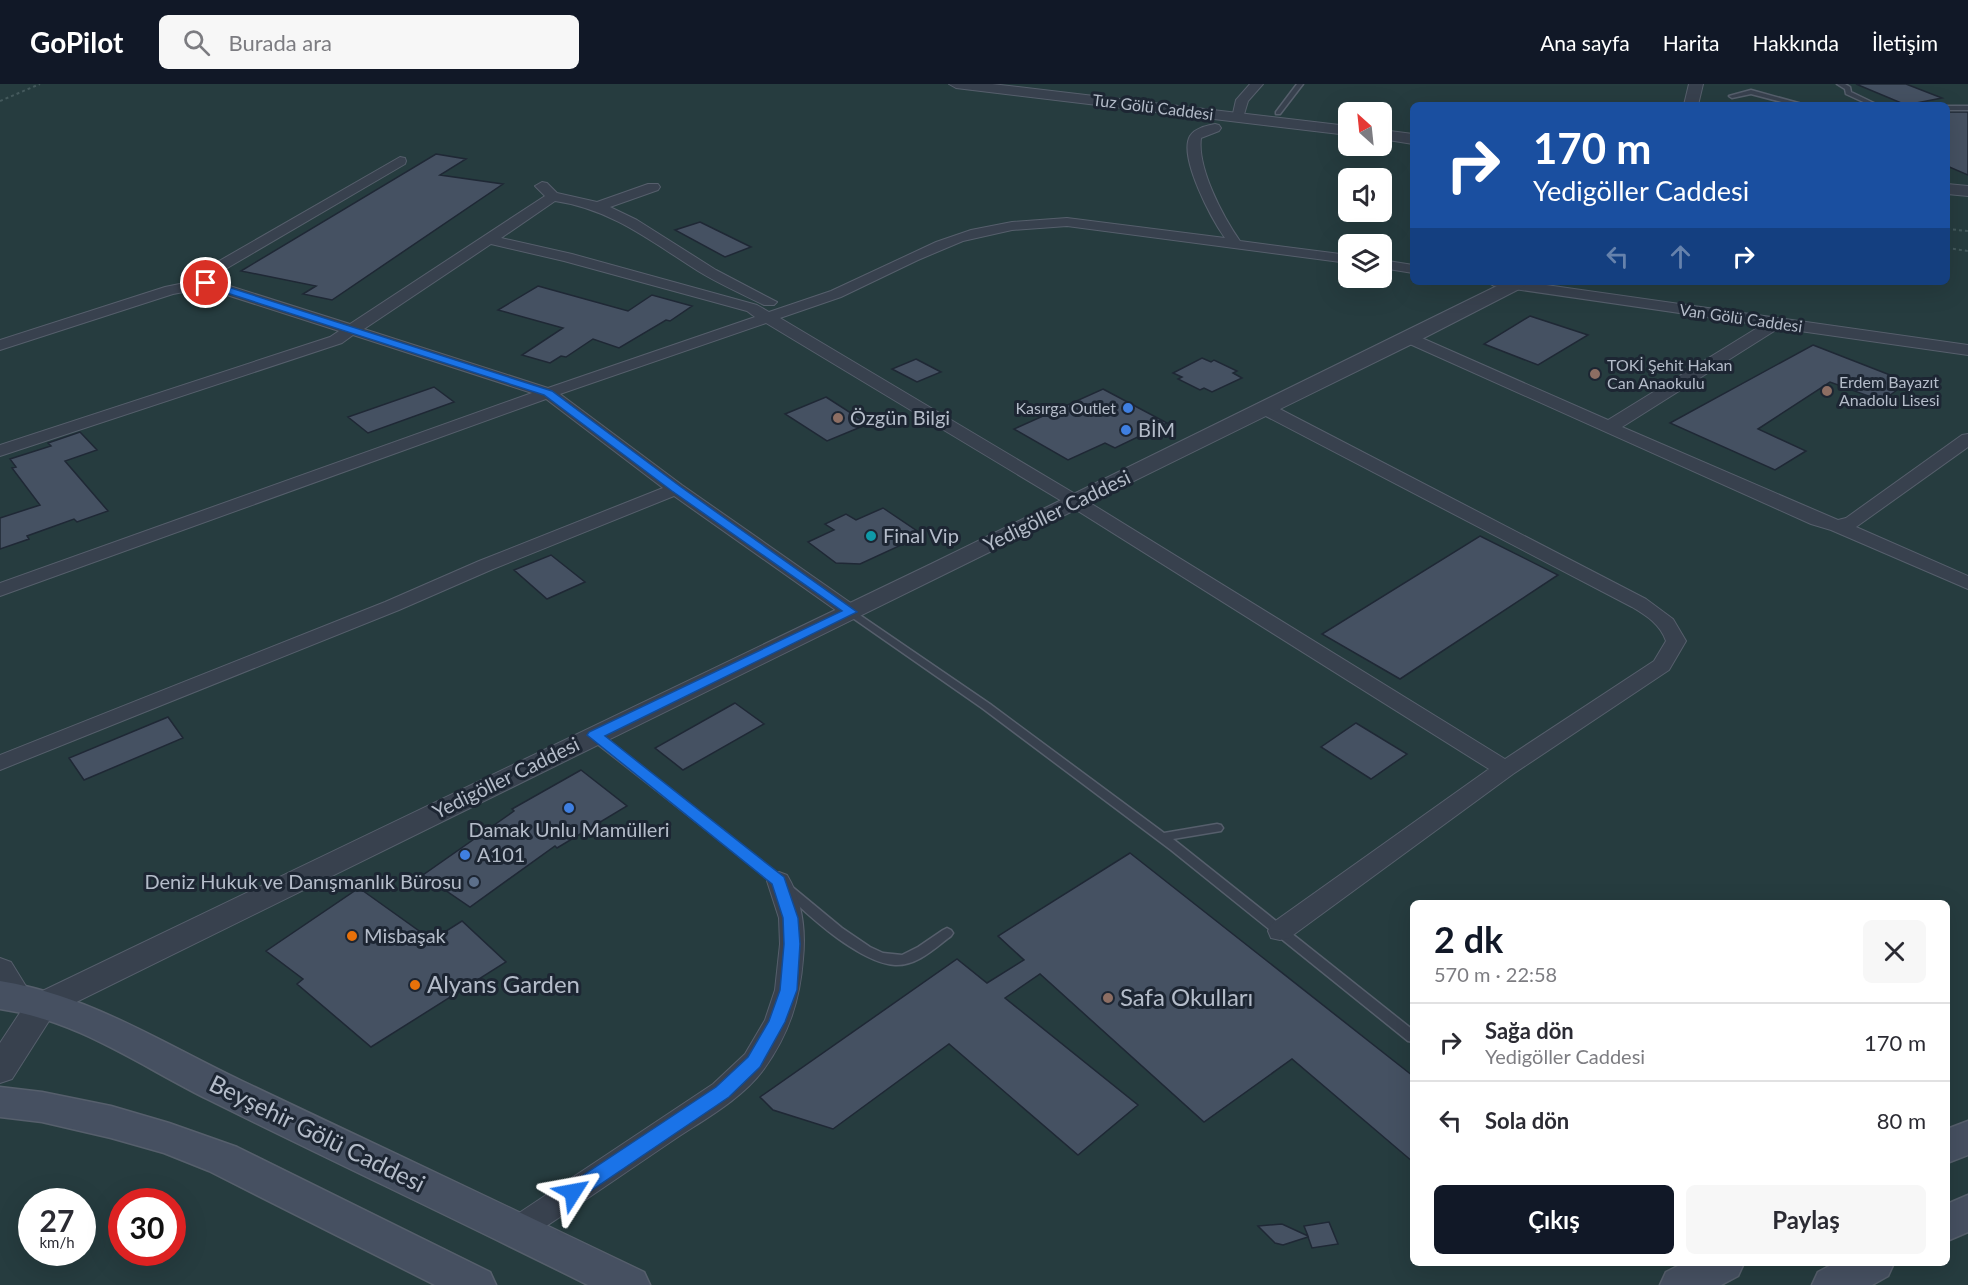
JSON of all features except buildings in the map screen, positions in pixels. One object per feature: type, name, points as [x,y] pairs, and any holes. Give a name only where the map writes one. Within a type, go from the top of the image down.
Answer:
[{"type":"main road","name":"Beyşehir Gölü Caddesi","points":[[15,991],[70,1012],[218,1087],[629,1285]]},
{"type":"main road","points":[[0,1102],[42,1107],[111,1122],[169,1139],[223,1159],[475,1285]]},
{"type":"main road","points":[[1950,1146],[1968,1137]]},
{"type":"main road","points":[[1950,1222],[1968,1212]]},
{"type":"main road","points":[[1833,1285],[1868,1266]]},
{"type":"street","name":"Tuz Gölü Caddesi","points":[[957,84],[1239,113],[1278,113],[1338,120]]},
{"type":"street","name":"Tuz Gölü Caddesi","points":[[1036,84],[1338,129]]},
{"type":"street","points":[[1239,113],[1242,100],[1257,84]]},
{"type":"street","points":[[1692,102],[1696,84]]},
{"type":"street","points":[[1392,126],[1410,129]]},
{"type":"street","points":[[1215,128],[1203,131],[1196,136],[1193,142],[1195,155],[1228,236],[1235,243]]},
{"type":"street","points":[[1392,136],[1410,139]]},
{"type":"street","points":[[206,283],[207,275],[212,271],[400,161]]},
{"type":"street","points":[[596,207],[653,187]]},
{"type":"street","points":[[1950,189],[1968,191]]},
{"type":"street","points":[[0,451],[336,339],[488,239],[548,191],[618,216],[705,270],[787,311]]},
{"type":"street","points":[[0,590],[548,393],[769,318],[877,277],[942,245],[994,229],[1021,224],[1067,222],[1338,258]]},
{"type":"street","points":[[488,239],[567,257],[737,303],[769,318],[1076,502],[1505,769]]},
{"type":"street","points":[[1392,266],[1410,269]]},
{"type":"street","points":[[0,345],[170,290],[206,283],[548,393],[676,489],[851,612]]},
{"type":"street","name":"Yedigöller Caddesi","points":[[15,991],[594,735],[1266,409],[1409,338],[1505,285]]},
{"type":"street","name":"Van Gölü Caddesi","points":[[1522,285],[1968,350]]},
{"type":"street","points":[[1608,428],[1776,323]]},
{"type":"street","points":[[1409,338],[1608,428],[1968,584]]},
{"type":"street","points":[[1266,409],[1639,603],[1660,616],[1673,628],[1676,641],[1662,665],[1505,769],[1280,931]]},
{"type":"street","points":[[1838,526],[1853,522],[1968,439]]},
{"type":"street","points":[[0,763],[676,489]]},
{"type":"street","points":[[517,1230],[723,1092],[754,1062],[777,1022],[788,990],[792,944],[790,918],[779,881]]},
{"type":"street","points":[[0,1070],[15,991]]},
{"type":"lane","points":[[1278,113],[1300,84]]},
{"type":"lane","points":[[1840,84],[1848,88],[1848,93],[1852,96],[1867,102]]},
{"type":"lane","points":[[1732,96],[1750,92],[1788,102]]},
{"type":"lane","points":[[1950,108],[1968,108]]},
{"type":"lane","points":[[851,612],[986,706],[1161,837],[1410,1035]]},
{"type":"lane","points":[[594,735],[779,881],[839,932],[884,957],[903,960],[913,956],[947,933]]},
{"type":"lane","points":[[1161,837],[1216,828]]},
{"type":"path","points":[[0,101],[40,84]]},
{"type":"path","points":[[1950,229],[1968,231]]},
{"type":"path","points":[[1950,248],[1968,251]]},
{"type":"green space","points":[[0,84],[1968,84],[1968,1285],[0,1285]]},
{"type":"place","name":"TOKİ Şehit Hakan Can Anaokulu","points":[[1595,374]]},
{"type":"place","name":"Erdem Bayazıt Anadolu Lisesi","points":[[1827,391]]},
{"type":"place","name":"Kasırga Outlet","points":[[1128,408]]},
{"type":"place","name":"Özgün Bilgi","points":[[838,418]]},
{"type":"place","name":"BİM","points":[[1126,430]]},
{"type":"place","name":"Final Vip","points":[[871,536]]},
{"type":"place","name":"Damak Unlu Mamülleri","points":[[569,808]]},
{"type":"place","name":"A101","points":[[465,855]]},
{"type":"place","name":"Deniz Hukuk ve Danışmanlık Bürosu","points":[[474,882]]},
{"type":"place","name":"Misbaşak","points":[[352,936]]},
{"type":"place","name":"Alyans Garden","points":[[415,985]]},
{"type":"place","name":"Safa Okulları","points":[[1108,998]]},
{"type":"route","points":[[206,283],[548,393],[676,489],[851,612],[594,735],[779,881],[786,897],[792,944],[788,990],[777,1022],[754,1062],[723,1092],[573,1192]]}]
